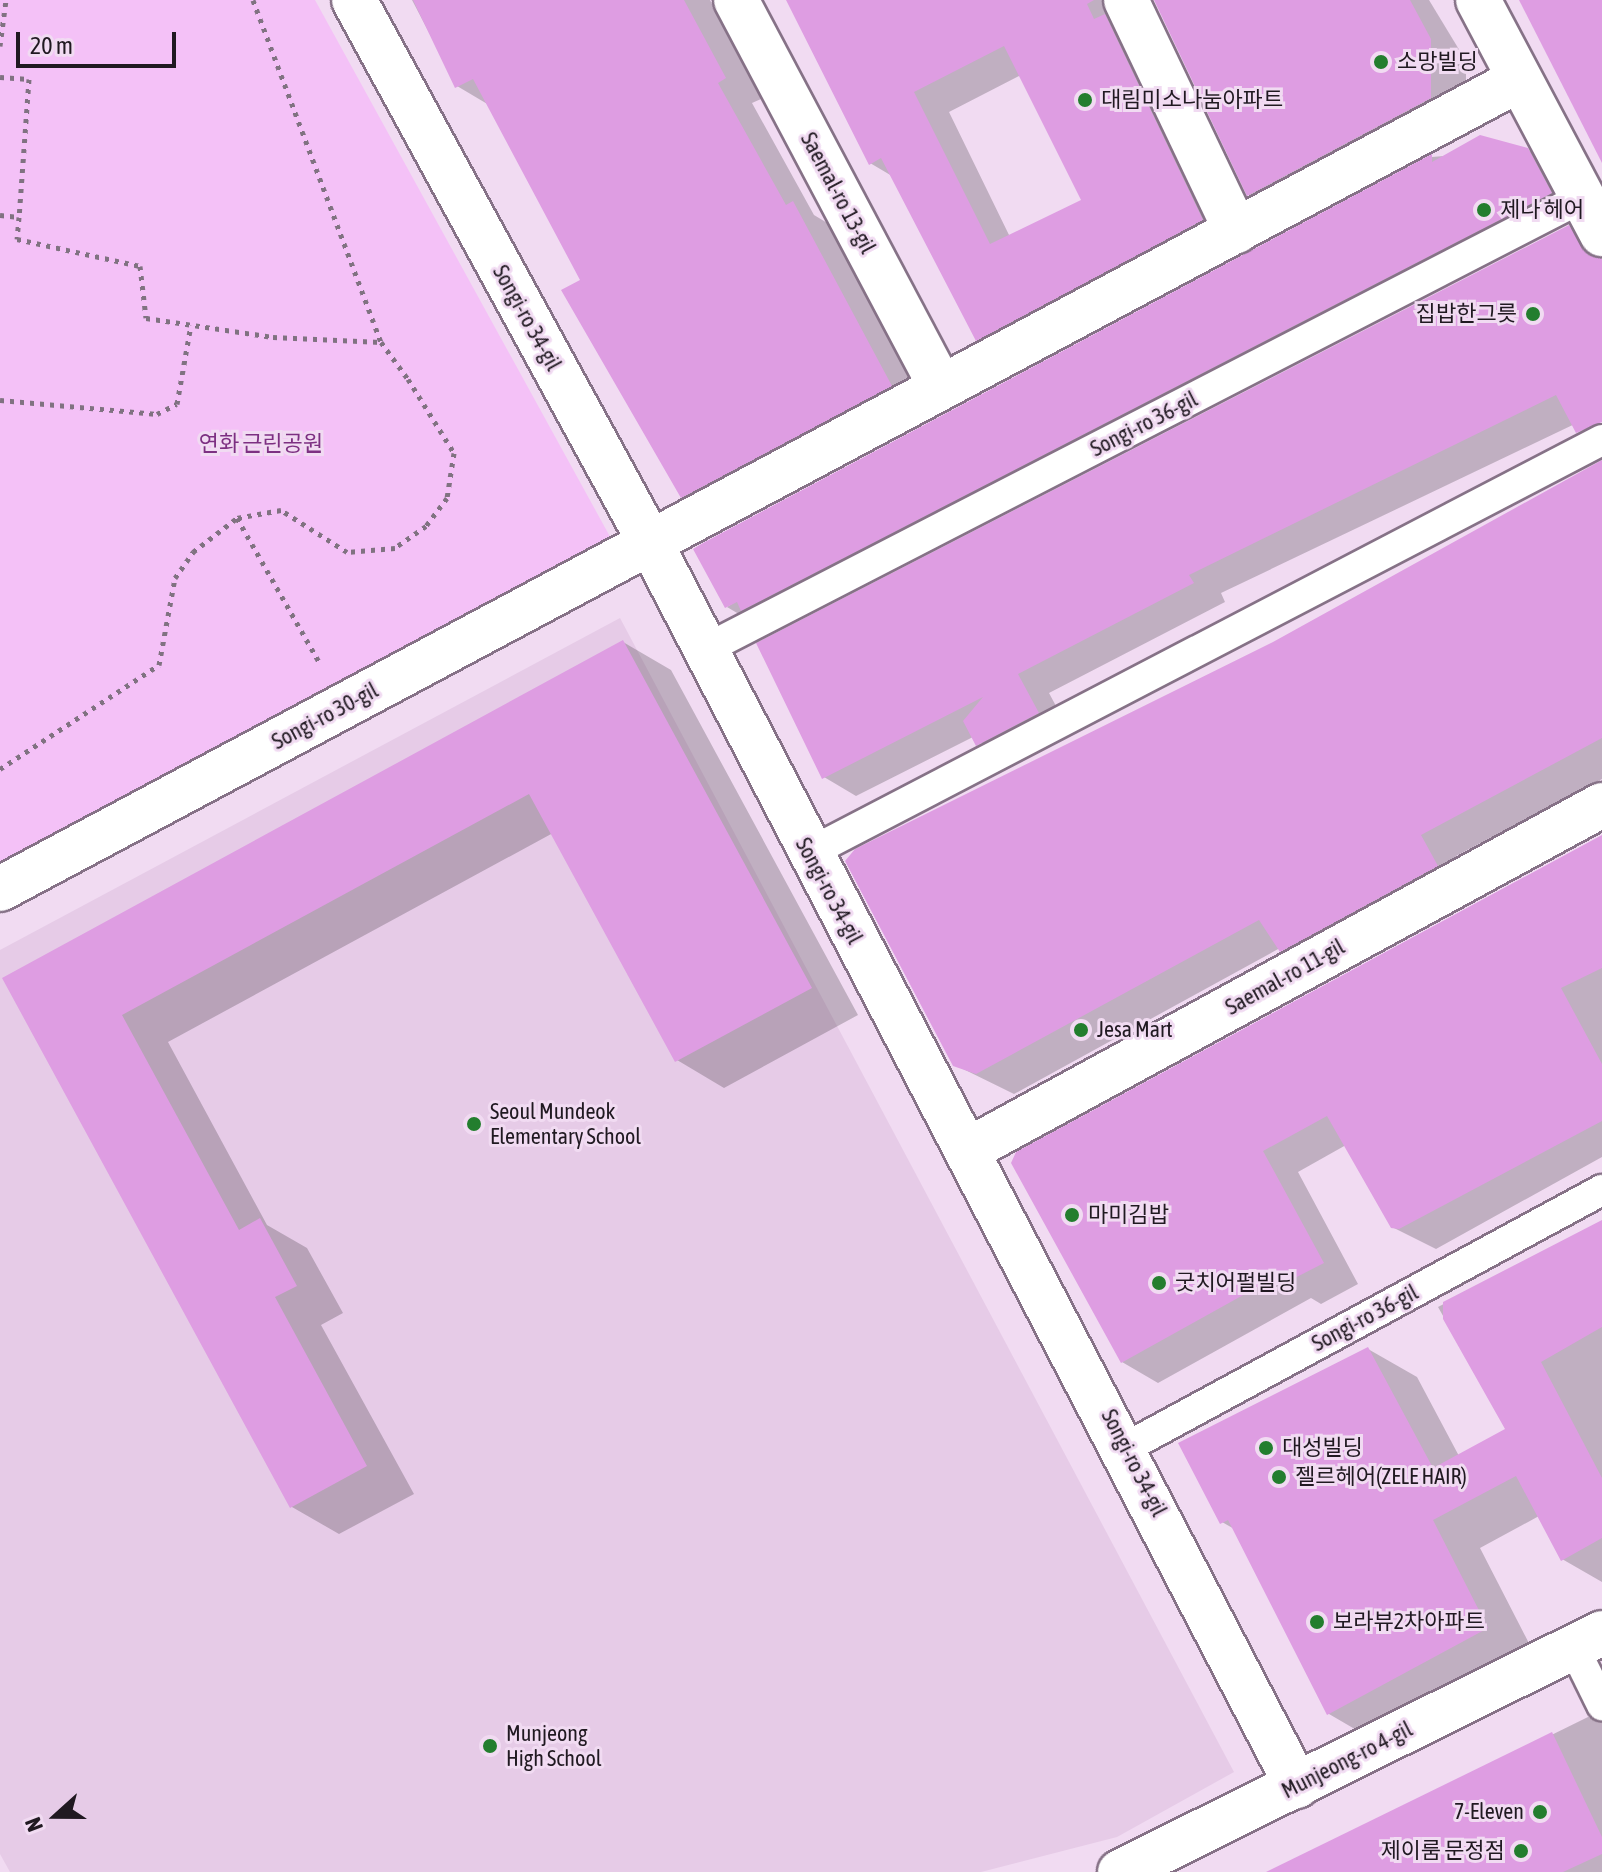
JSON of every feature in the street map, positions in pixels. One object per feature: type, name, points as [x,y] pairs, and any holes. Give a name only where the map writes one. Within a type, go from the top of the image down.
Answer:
[{"type":"street","name":"Songi-ro 34-gil","points":[[354,0],[651,544],[809,853],[1127,1447],[1297,1786]]},
{"type":"street","name":"Saemal-ro 13-gil","points":[[736,0],[940,386]]},
{"type":"street","points":[[1126,0],[1236,231]]},
{"type":"street","name":"Songi-ro 36-gil","points":[[1478,0],[1592,215]]},
{"type":"street","points":[[651,544],[940,386],[1518,80]]},
{"type":"street","name":"Songi-ro 30-gil","points":[[0,889],[651,544]]},
{"type":"street","name":"Saemal-ro 11-gil","points":[[968,1150],[1602,805]]},
{"type":"street","name":"Munjeong-ro 4-gil","points":[[1120,1872],[1588,1641]]},
{"type":"lane","name":"Songi-ro 36-gil","points":[[704,650],[1592,215]]},
{"type":"lane","points":[[809,853],[1602,440]]},
{"type":"lane","name":"Songi-ro 36-gil","points":[[1127,1447],[1602,1190]]},
{"type":"lane","name":"Munjeong-ro 4-gil","points":[[1588,1641],[1602,1705]]},
{"type":"path","points":[[0,46],[6,0]]},
{"type":"path","points":[[0,769],[159,665],[175,578],[193,552],[237,518],[281,510],[347,552],[395,548],[426,526],[447,498],[454,453],[381,342],[253,0]]},
{"type":"path","points":[[0,77],[29,79],[17,239],[140,266],[146,318],[381,342]]},
{"type":"path","points":[[0,215],[19,217]]},
{"type":"path","points":[[0,400],[157,414],[177,404],[191,325]]},
{"type":"path","points":[[237,518],[345,706]]},
{"type":"shaded area","points":[[620,618],[1234,1772],[1117,1837],[981,1872],[10,1872],[0,1854],[0,950]]},
{"type":"green space","name":"연화 근린공원","points":[[0,0],[315,0],[619,553],[0,872]]},
{"type":"building","points":[[413,0],[684,0],[726,78],[718,83],[786,205],[793,201],[892,386],[681,498],[561,290],[580,280],[473,79],[455,88]]},
{"type":"building","points":[[786,0],[1094,0],[1087,4],[1094,19],[1105,14],[1203,220],[976,341],[881,158],[869,165]],"holes":[[[1004,46],[1081,200],[990,244],[914,92]]]},
{"type":"building","points":[[1154,0],[1410,0],[1431,39],[1431,98],[1247,196]]},
{"type":"building","points":[[1519,0],[1602,0],[1602,163]]},
{"type":"building","points":[[1480,135],[1528,148],[1552,193],[741,611],[737,602],[725,608],[693,549],[1432,154],[1432,162]]},
{"type":"building","points":[[1569,225],[1588,255],[1602,259],[1602,422],[1576,433],[1556,395],[1189,575],[1194,583],[1018,674],[1039,713],[976,746],[963,721],[983,697],[822,779],[756,643]]},
{"type":"building","points":[[1602,460],[1602,738],[1421,835],[1438,866],[1280,952],[1259,920],[976,1074],[953,1066],[845,861],[855,849],[1273,642]]},
{"type":"building","points":[[623,640],[812,988],[675,1062],[529,794],[122,1015],[239,1230],[260,1218],[297,1286],[275,1297],[367,1466],[290,1508],[2,978]]},
{"type":"building","points":[[1602,835],[1602,968],[1561,988],[1602,1064],[1602,1121],[1399,1229],[1391,1228],[1327,1116],[1263,1151],[1324,1263],[1283,1284],[1279,1275],[1121,1363],[1011,1163],[1016,1152]]},
{"type":"building","points":[[1602,1220],[1602,1327],[1541,1362],[1602,1478],[1602,1538],[1561,1561],[1516,1476],[1433,1520],[1488,1628],[1327,1715],[1228,1520],[1220,1524],[1178,1443],[1368,1347],[1433,1468],[1505,1429],[1443,1319],[1443,1302]]},
{"type":"building","points":[[1552,1732],[1602,1837],[1602,1854],[1563,1872],[1266,1872]]},
{"type":"place","name":"소망빌딩","points":[[1381,62]]},
{"type":"place","name":"대림미소나눔아파트","points":[[1085,100]]},
{"type":"place","name":"제나 헤어","points":[[1484,210]]},
{"type":"place","name":"집밥한그릇","points":[[1533,314]]},
{"type":"place","name":"Jesa Mart","points":[[1081,1030]]},
{"type":"place","name":"Seoul Mundeok Elementary School","points":[[474,1124]]},
{"type":"place","name":"마미김밥","points":[[1072,1215]]},
{"type":"place","name":"굿치어펄빌딩","points":[[1159,1283]]},
{"type":"place","name":"대성빌딩","points":[[1266,1448]]},
{"type":"place","name":"젤르헤어(ZELE HAIR)","points":[[1279,1477]]},
{"type":"place","name":"보라뷰2차아파트","points":[[1317,1622]]},
{"type":"place","name":"Munjeong High School","points":[[490,1746]]},
{"type":"place","name":"7-Eleven","points":[[1540,1812]]},
{"type":"place","name":"제이룸 문정점","points":[[1521,1851]]}]
